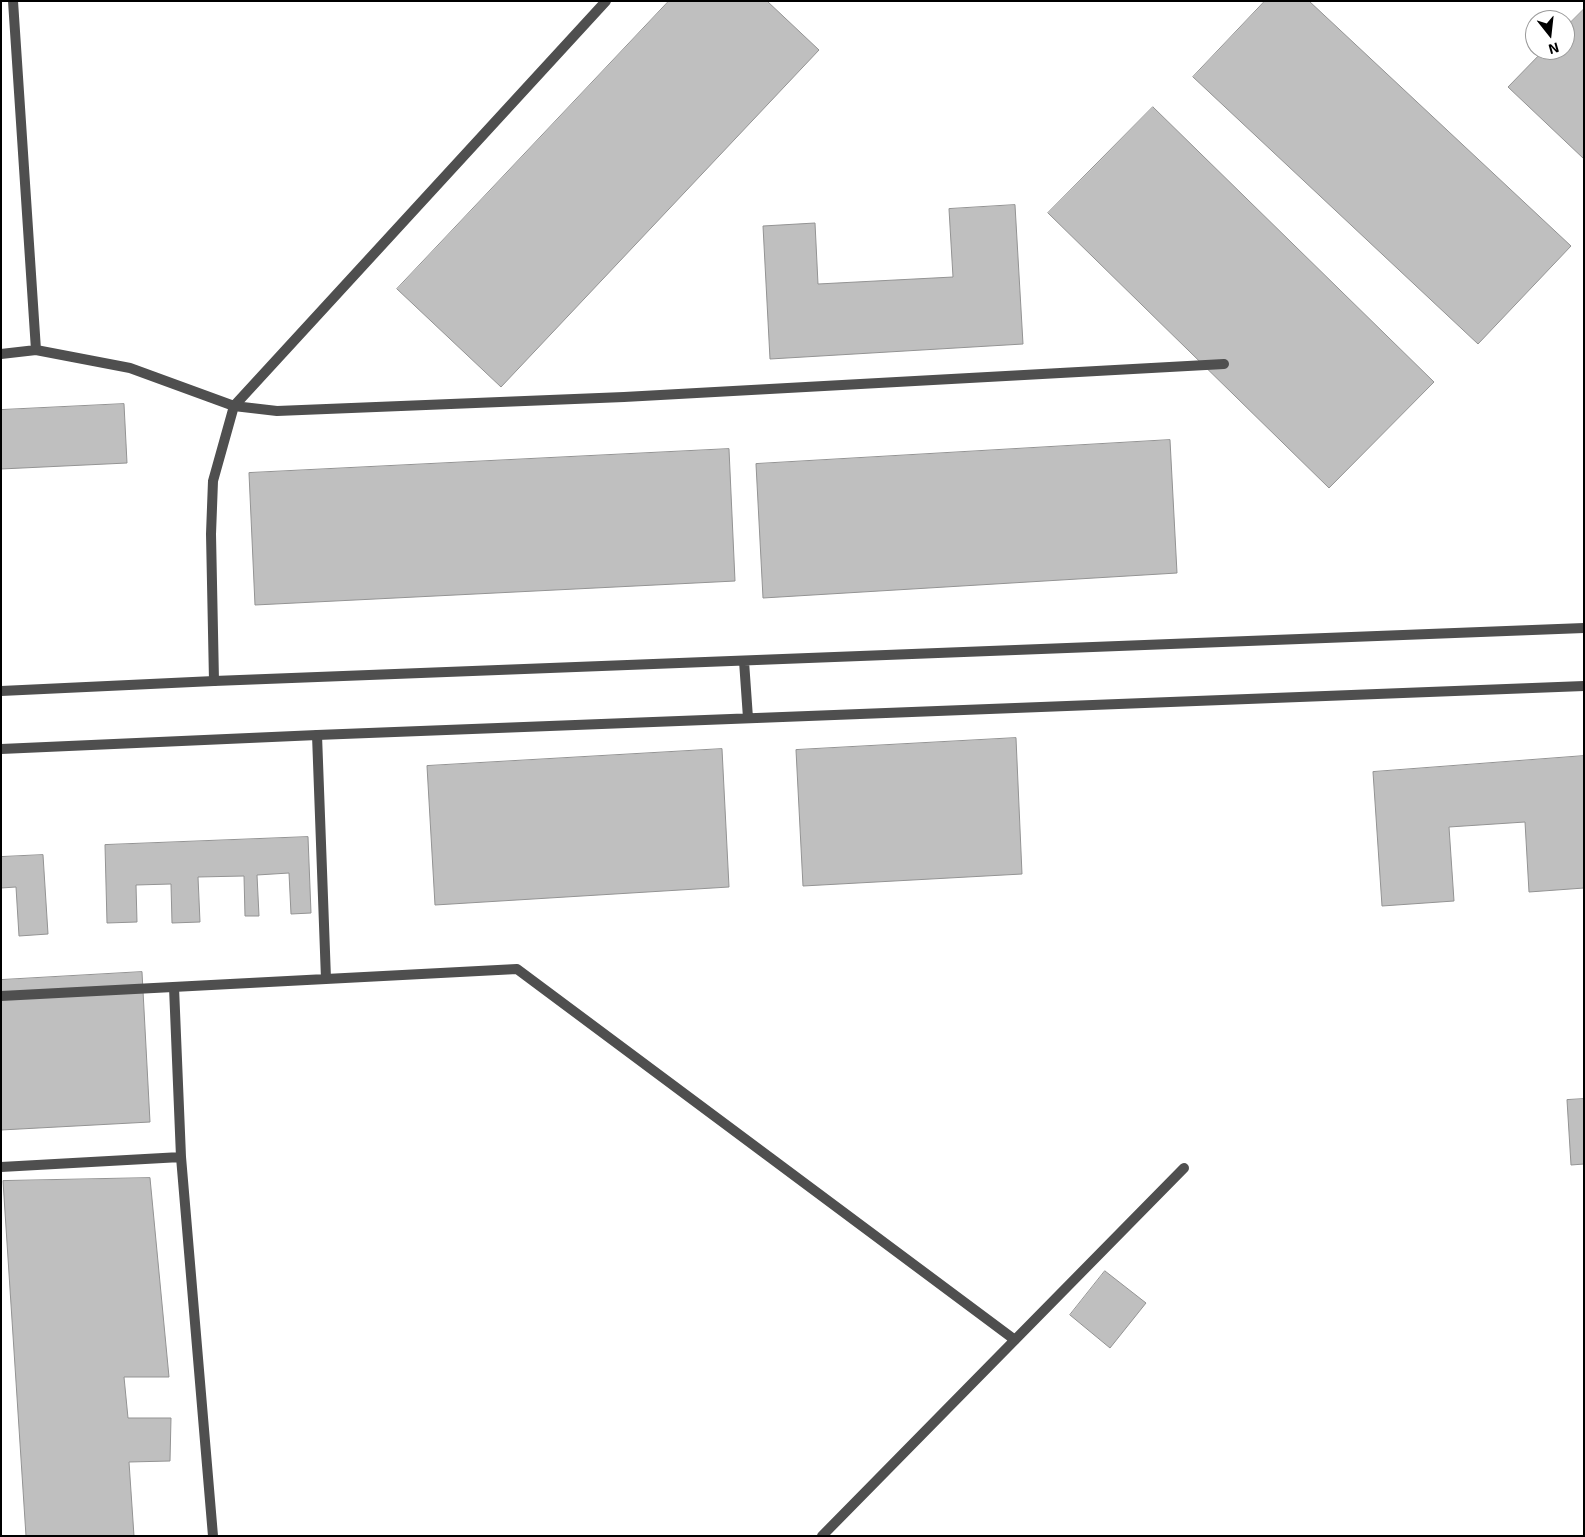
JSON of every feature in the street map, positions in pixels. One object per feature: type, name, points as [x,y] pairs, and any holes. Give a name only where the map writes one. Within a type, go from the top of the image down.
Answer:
[{"type":"street","points":[[12,1],[36,350]]},
{"type":"street","points":[[214,681],[211,534],[213,481],[234,406],[606,1]]},
{"type":"street","points":[[1,354],[36,350],[130,368],[234,406],[278,411],[624,397],[1224,364]]},
{"type":"street","points":[[1,691],[214,681],[1584,628]]},
{"type":"street","points":[[744,661],[748,718]]},
{"type":"street","points":[[1,749],[1584,686]]},
{"type":"street","points":[[317,735],[326,979]]},
{"type":"street","points":[[1,996],[517,969],[1015,1340]]},
{"type":"street","points":[[174,987],[180,1157],[214,1536]]},
{"type":"street","points":[[1,1167],[180,1157]]},
{"type":"street","points":[[822,1536],[1184,1168]]},
{"type":"building","points":[[669,1],[767,1],[819,50],[501,387],[397,289]]},
{"type":"building","points":[[1265,1],[1309,1],[1571,246],[1478,344],[1193,77]]},
{"type":"building","points":[[1584,9],[1584,159],[1508,87],[1534,60],[1575,60],[1575,18]]},
{"type":"building","points":[[1153,107],[1434,382],[1329,488],[1048,213]]},
{"type":"building","points":[[1015,205],[1023,344],[770,359],[763,226],[815,223],[818,284],[953,277],[949,209]]},
{"type":"building","points":[[124,404],[127,463],[1,469],[1,410]]},
{"type":"building","points":[[1170,440],[1177,573],[763,598],[756,464]]},
{"type":"building","points":[[729,449],[735,581],[255,605],[249,473]]},
{"type":"building","points":[[1016,738],[1022,874],[803,886],[796,750]]},
{"type":"building","points":[[722,749],[729,887],[435,905],[427,766]]},
{"type":"building","points":[[1584,756],[1584,888],[1529,892],[1525,822],[1449,827],[1454,901],[1382,906],[1373,772]]},
{"type":"building","points":[[308,837],[311,913],[291,914],[289,873],[257,875],[259,916],[245,916],[244,876],[198,877],[200,922],[172,923],[171,884],[136,885],[137,922],[107,923],[105,845]]},
{"type":"building","points":[[43,855],[48,934],[19,936],[16,887],[1,888],[1,857]]},
{"type":"building","points":[[142,972],[150,1122],[1,1130],[1,980]]},
{"type":"building","points":[[1584,1099],[1584,1164],[1571,1165],[1567,1100]]},
{"type":"building","points":[[150,1178],[169,1377],[124,1377],[128,1418],[171,1418],[170,1461],[129,1462],[134,1536],[26,1536],[3,1181]]},
{"type":"building","points":[[1105,1271],[1146,1303],[1110,1348],[1070,1315]]}]
